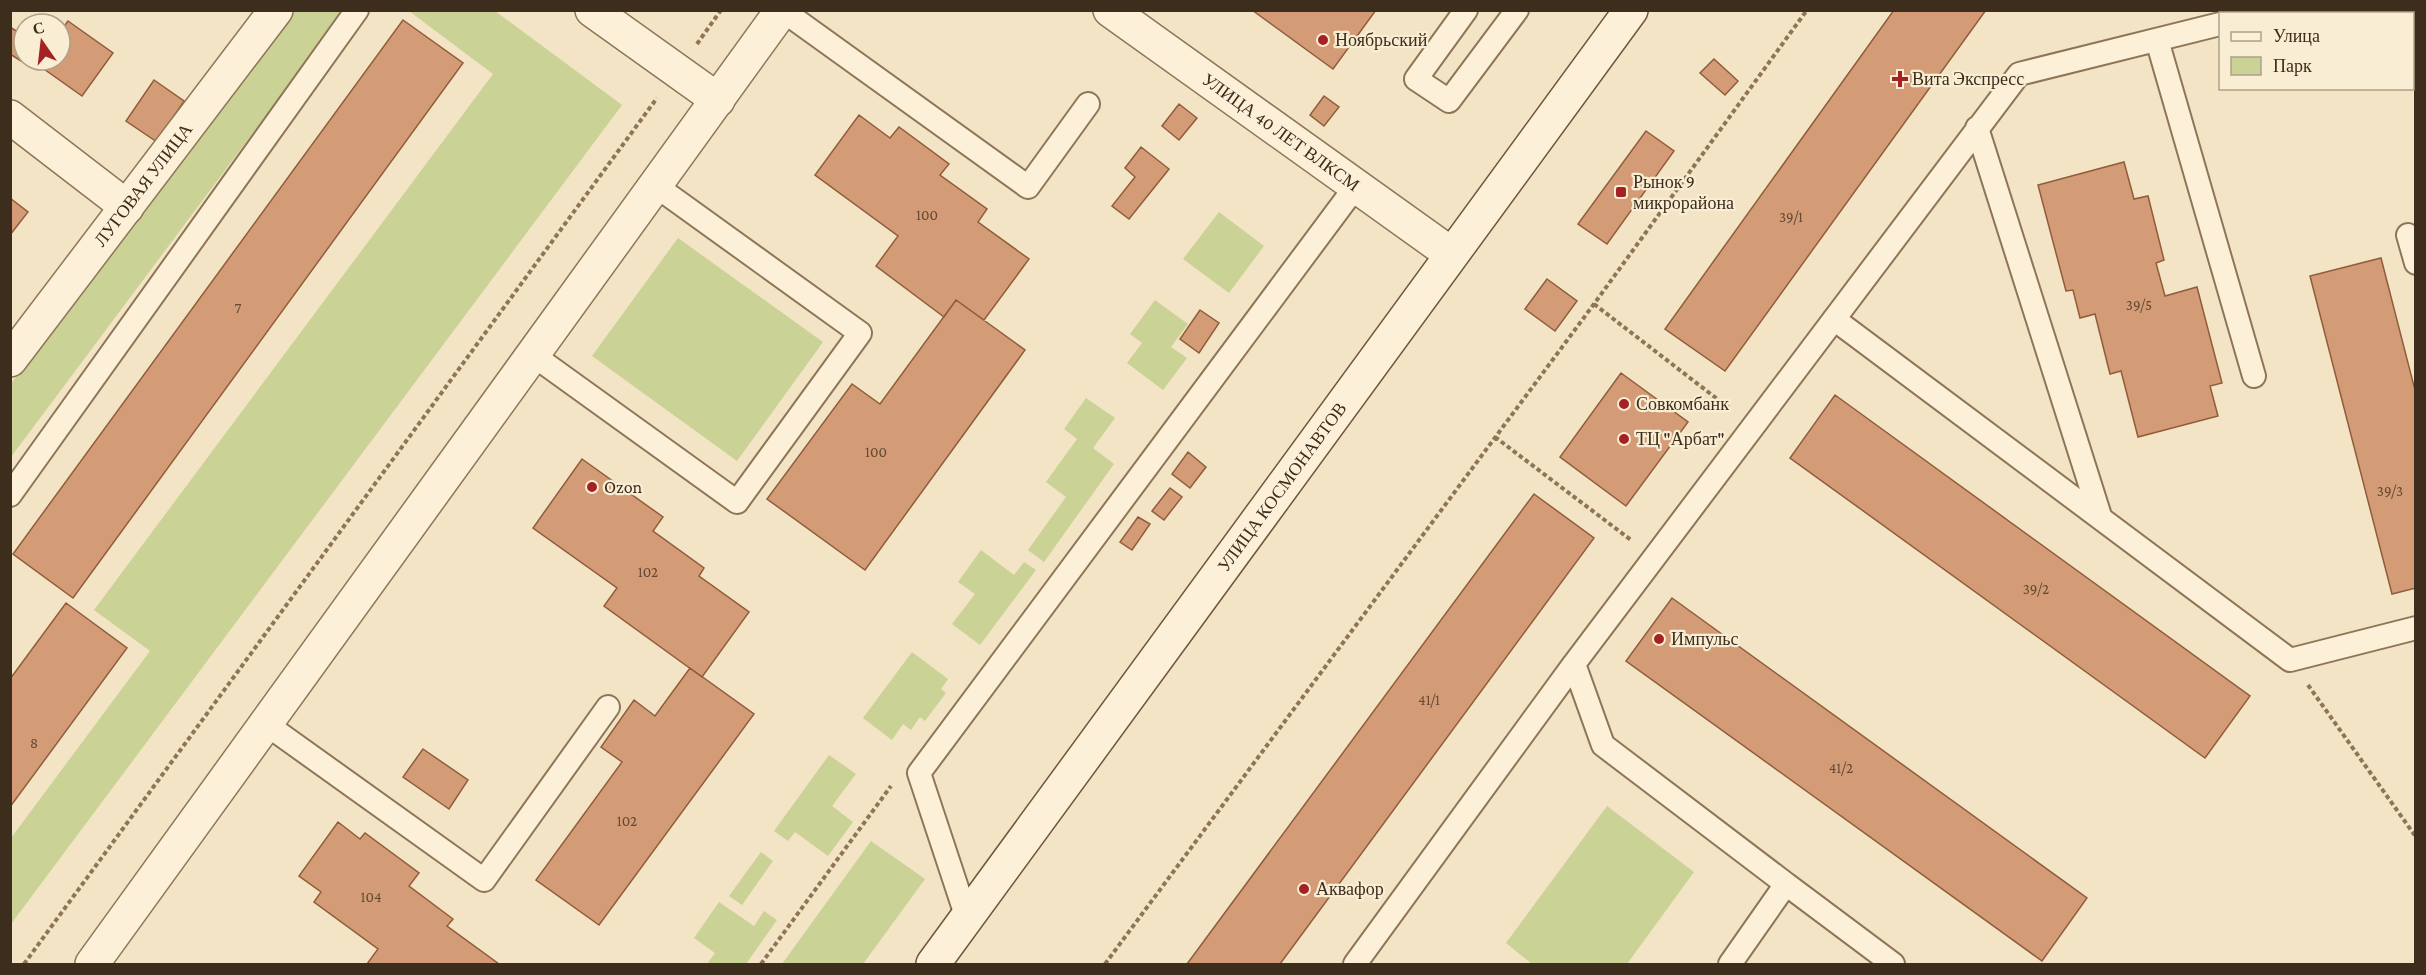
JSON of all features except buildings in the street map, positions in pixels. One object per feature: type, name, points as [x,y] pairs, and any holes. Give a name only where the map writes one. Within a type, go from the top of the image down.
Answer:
[{"type":"street","name":"ЛУГОВАЯ УЛИЦА","points":[[10,360],[276,10]]},
{"type":"street","points":[[592,10],[718,100]]},
{"type":"street","points":[[92,964],[782,10]]},
{"type":"street","name":"УЛИЦА 40 ЛЕТ ВЛКСМ","points":[[1110,10],[1451,254]]},
{"type":"street","name":"УЛИЦА КОСМОНАВТОВ","points":[[933,964],[1631,10]]},
{"type":"street","points":[[10,117],[127,207]]},
{"type":"lane","points":[[10,495],[357,10]]},
{"type":"lane","points":[[782,10],[1028,187],[1088,104]]},
{"type":"lane","points":[[1466,10],[1416,79],[1449,101],[1517,10]]},
{"type":"lane","points":[[1355,964],[1574,664],[2019,74],[2219,24]]},
{"type":"lane","points":[[2157,40],[2254,376]]},
{"type":"lane","points":[[1977,128],[2100,516]]},
{"type":"lane","points":[[533,356],[737,502],[860,333],[656,186]]},
{"type":"lane","points":[[967,918],[919,773],[1356,186]]},
{"type":"lane","points":[[2408,235],[2415,263]]},
{"type":"lane","points":[[1834,319],[2290,660],[2415,628]]},
{"type":"lane","points":[[1574,664],[1603,745],[1893,964]]},
{"type":"lane","points":[[266,724],[484,880],[608,707]]},
{"type":"lane","points":[[1730,964],[1786,884]]},
{"type":"path","points":[[24,964],[721,10]]},
{"type":"path","points":[[1105,964],[1594,304],[1807,10]]},
{"type":"path","points":[[1594,304],[1753,427]]},
{"type":"path","points":[[1495,437],[1655,557]]},
{"type":"path","points":[[2290,660],[2415,837]]},
{"type":"green space","points":[[290,11],[344,11],[11,457],[10,385]]},
{"type":"green space","points":[[409,11],[495,11],[622,105],[11,924],[11,838],[150,651],[94,610],[493,74]]},
{"type":"green space","points":[[1219,212],[1264,246],[1229,293],[1183,259]]},
{"type":"green space","points":[[678,238],[823,342],[737,461],[592,356]]},
{"type":"green space","points":[[1155,300],[1188,324],[1171,347],[1187,358],[1163,390],[1127,363],[1142,343],[1130,334]]},
{"type":"green space","points":[[1086,398],[1115,418],[1093,448],[1114,464],[1044,562],[1028,550],[1066,497],[1046,482],[1077,439],[1064,429]]},
{"type":"green space","points":[[981,550],[1014,575],[1024,562],[1036,570],[980,645],[952,624],[975,594],[958,582]]},
{"type":"green space","points":[[912,652],[948,679],[941,689],[946,693],[925,721],[920,717],[911,730],[903,724],[892,740],[863,718]]},
{"type":"green space","points":[[829,755],[856,774],[832,806],[853,822],[828,856],[795,832],[788,841],[774,831]]},
{"type":"green space","points":[[1607,806],[1694,872],[1627,964],[1532,964],[1506,943]]},
{"type":"green space","points":[[871,841],[925,879],[863,964],[782,964]]},
{"type":"green space","points":[[761,852],[773,861],[742,905],[729,896]]},
{"type":"green space","points":[[719,902],[754,926],[764,911],[777,920],[746,964],[707,964],[715,953],[694,938]]},
{"type":"place","name":"Ноябрьский","points":[[1323,40]]},
{"type":"place","name":"Вита Экспресс","points":[[1900,79]]},
{"type":"place","name":"Рынок 9 микрорайона","points":[[1621,192]]},
{"type":"place","name":"Совкомбанк","points":[[1624,404]]},
{"type":"place","name":"ТЦ \"Арбат\"","points":[[1624,439]]},
{"type":"place","name":"Ozon","points":[[592,487]]},
{"type":"place","name":"Импульс","points":[[1659,639]]},
{"type":"place","name":"Аквафор","points":[[1304,889]]}]
